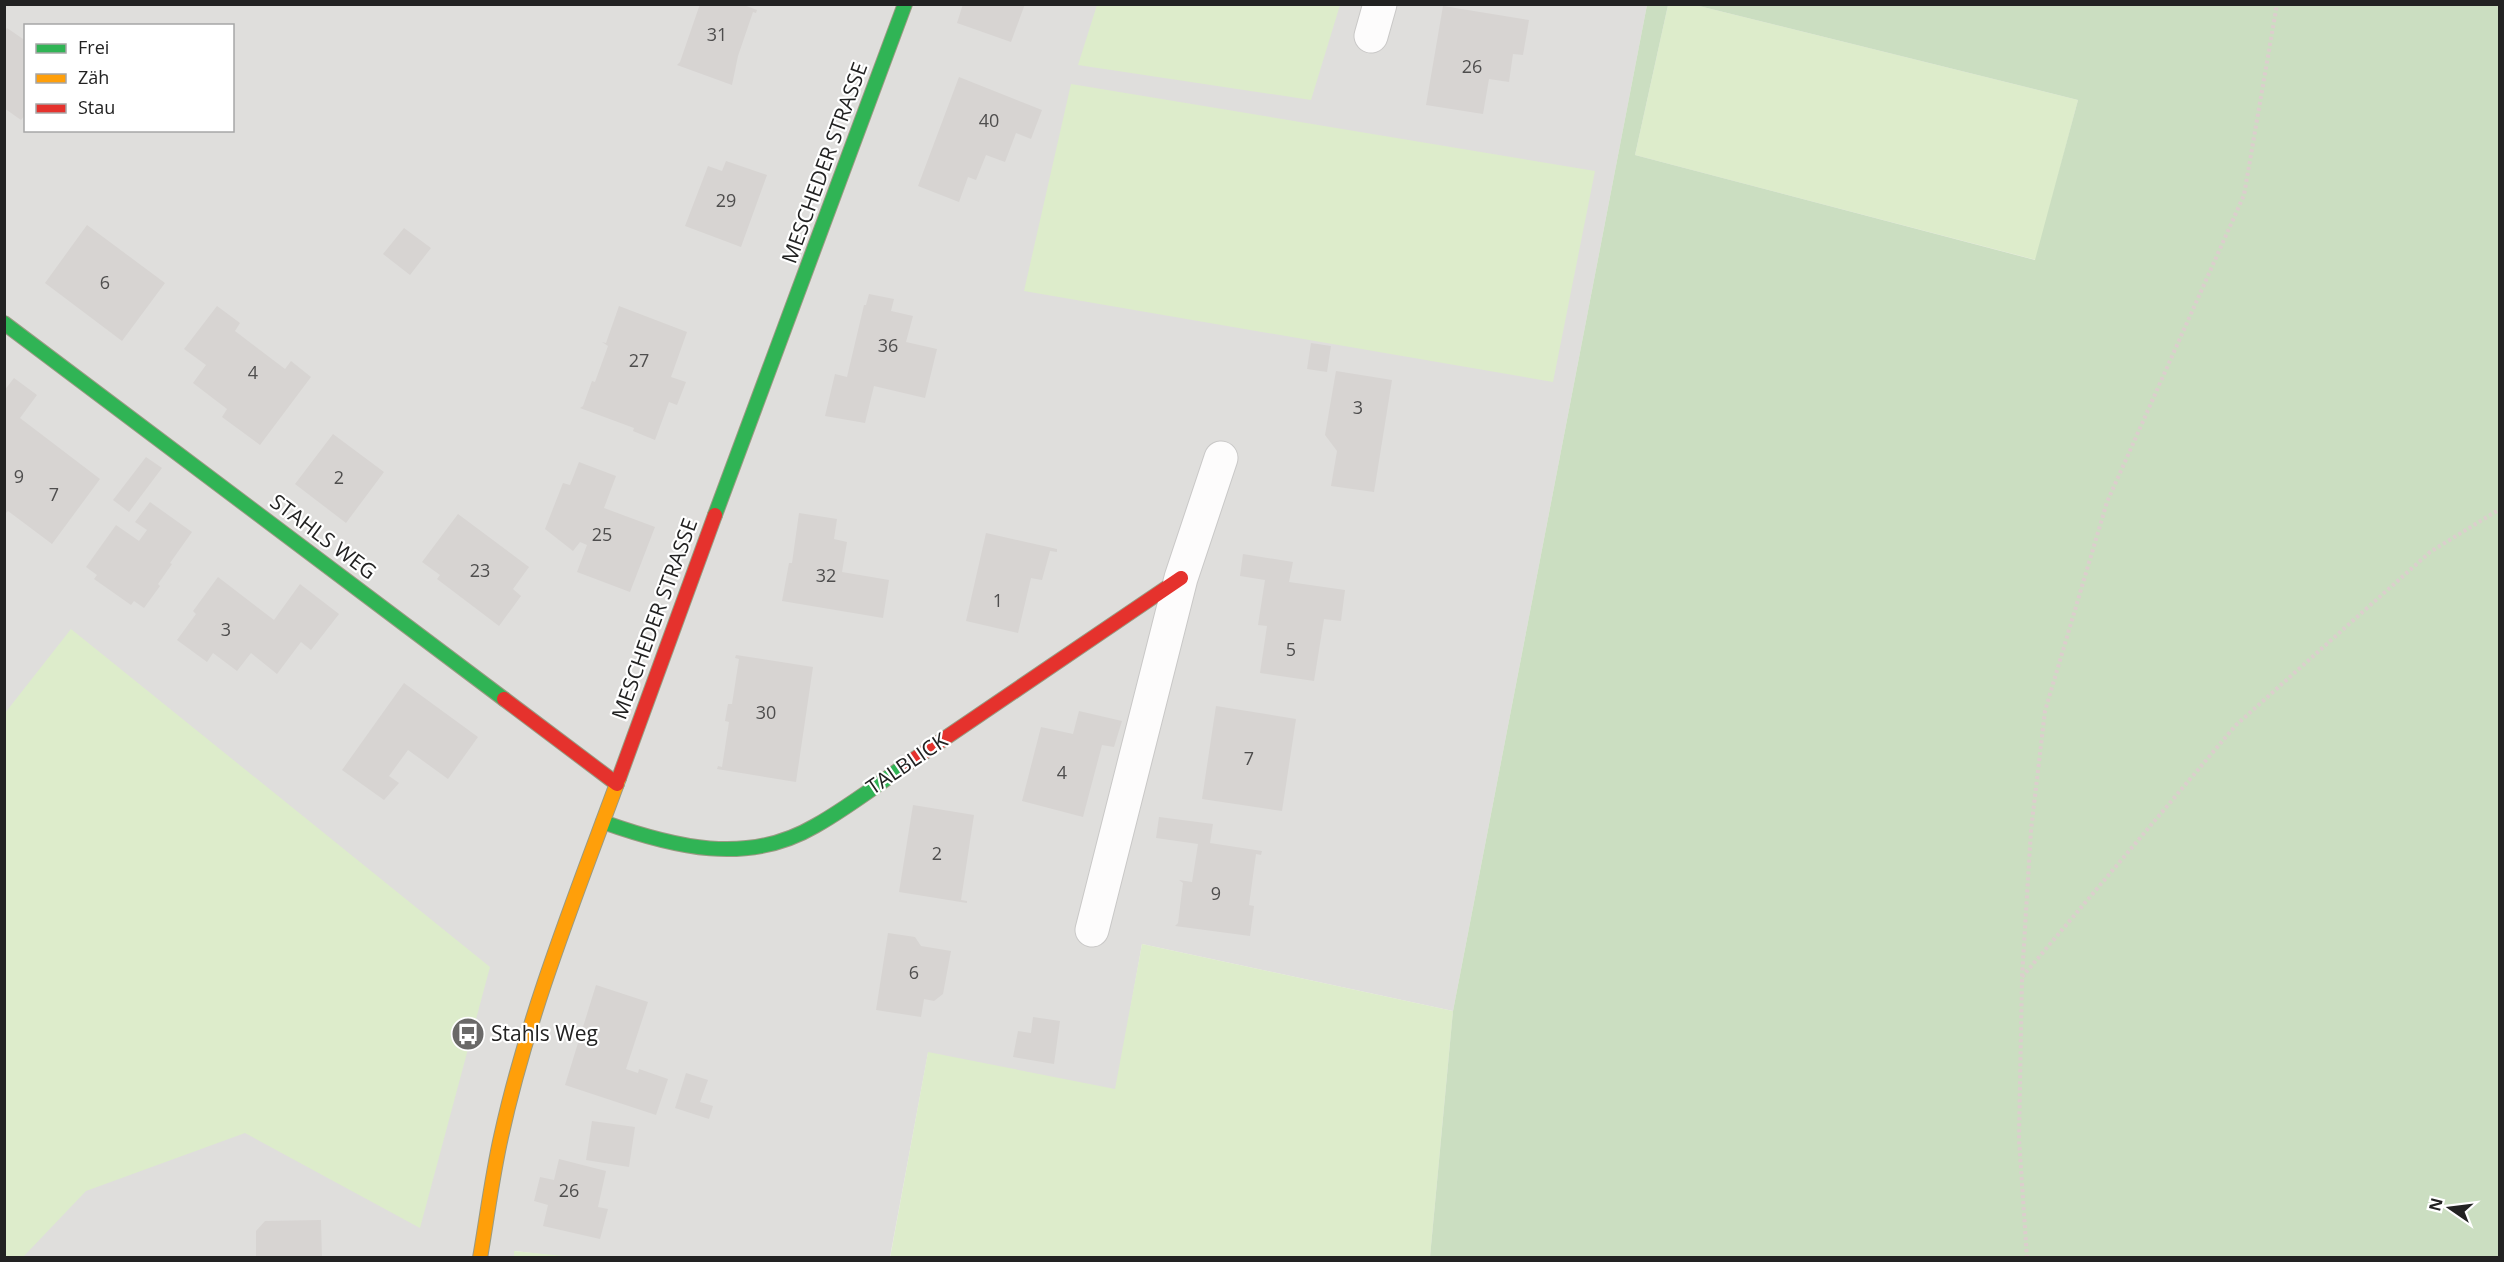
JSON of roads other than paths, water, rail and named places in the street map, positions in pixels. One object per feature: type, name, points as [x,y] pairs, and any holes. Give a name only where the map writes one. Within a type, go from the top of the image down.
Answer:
[{"type":"street","name":"MESCHEDER STRASSE","points":[[480,1257],[501,1137],[524,1050],[568,915],[876,89],[905,4]]},
{"type":"street","points":[[1371,36],[1380,4]]},
{"type":"street","name":"STAHLS WEG","points":[[4,323],[617,784]]},
{"type":"street","points":[[1092,930],[1181,578],[1221,458]]},
{"type":"street","name":"TALBLICK","points":[[603,822],[656,841],[723,852],[768,846],[814,827],[1181,578]]},
{"type":"place","name":"Stahls Weg","points":[[468,1034]]}]
